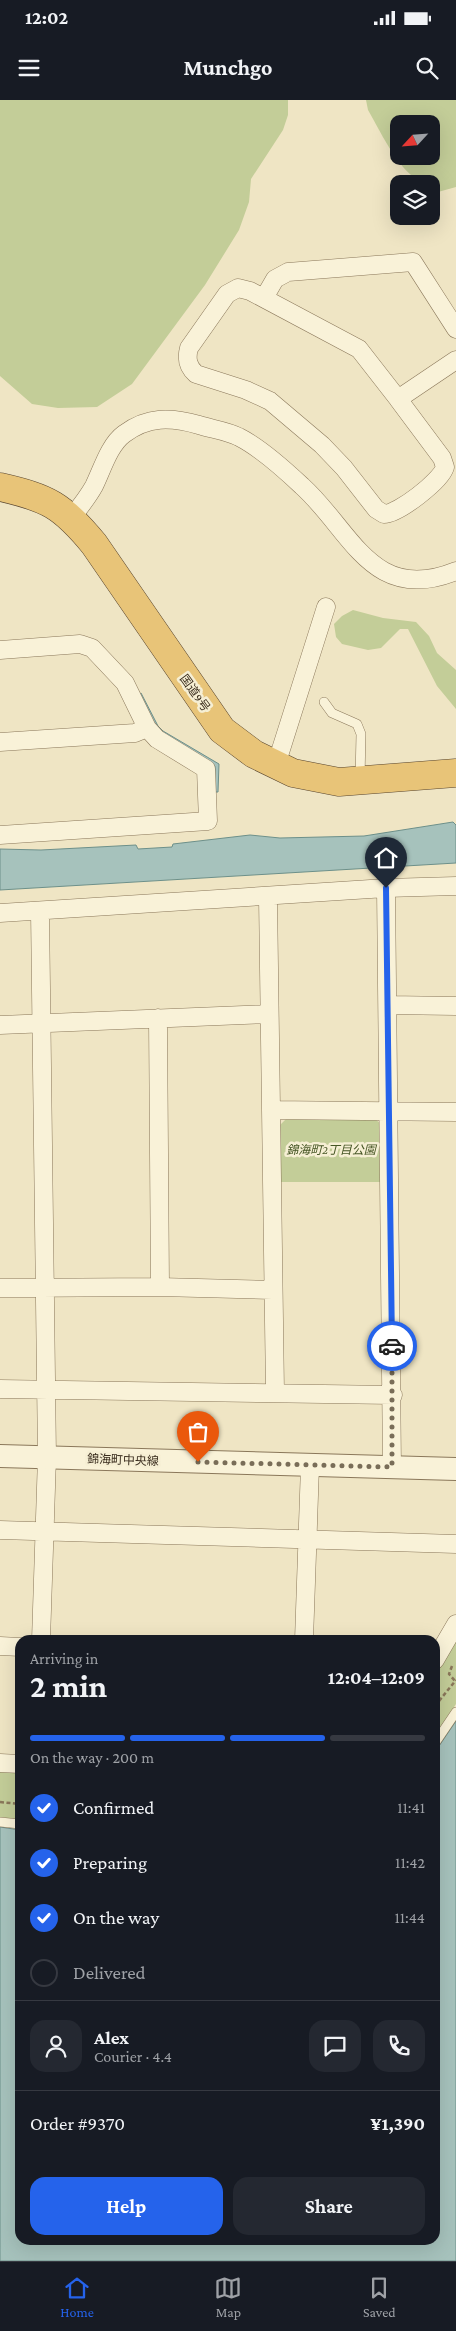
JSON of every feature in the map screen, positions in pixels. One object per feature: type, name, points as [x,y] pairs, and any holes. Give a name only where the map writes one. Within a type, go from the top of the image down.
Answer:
[{"type":"highway","name":"国道9号","points":[[0,487],[46,500],[72,518],[94,544],[222,730],[254,754],[293,773],[340,782],[456,773]]},
{"type":"street","points":[[264,298],[275,279],[288,272],[413,262],[456,329]]},
{"type":"street","points":[[243,289],[264,298],[359,349],[442,458],[445,467],[440,478],[396,512],[384,514],[376,509],[344,468],[322,445],[270,401],[246,390],[202,377],[192,370],[187,356],[189,348],[227,294],[232,290],[243,289]]},
{"type":"street","points":[[398,398],[456,360]]},
{"type":"street","points":[[72,518],[90,492],[117,440],[134,428],[156,420],[170,418],[239,437],[302,486],[366,560],[383,571],[401,578],[420,579],[441,576],[456,571]]},
{"type":"street","points":[[276,765],[326,607]]},
{"type":"street","points":[[0,650],[80,644],[92,648],[125,683],[147,728],[157,739],[206,769],[208,821],[0,835]]},
{"type":"street","points":[[0,742],[135,733],[147,728]]},
{"type":"street","points":[[0,913],[386,888],[456,886]]},
{"type":"street","points":[[386,888],[393,1396],[392,1467]]},
{"type":"street","points":[[268,896],[268,1014],[275,1392]]},
{"type":"street","points":[[40,911],[47,1457],[41,1635]]},
{"type":"street","points":[[388,1006],[456,1006]]},
{"type":"street","points":[[0,1024],[268,1014]]},
{"type":"street","points":[[158,1018],[160,1287]]},
{"type":"street","points":[[271,1110],[456,1112]]},
{"type":"street","points":[[0,1288],[160,1287],[272,1290]]},
{"type":"street","points":[[0,1389],[275,1392],[393,1396]]},
{"type":"street","name":"錦海町中央線","points":[[0,1456],[456,1469]]},
{"type":"street","points":[[304,1635],[310,1466]]},
{"type":"street","points":[[0,1530],[456,1544]]},
{"type":"street","points":[[440,1651],[456,1624]]},
{"type":"street","points":[[0,1646],[15,1647]]},
{"type":"street","points":[[0,1763],[15,1764]]},
{"type":"lane","points":[[324,702],[332,713],[357,724],[361,734],[360,780]]},
{"type":"lane","points":[[440,1736],[456,1712]]},
{"type":"lane","points":[[0,1822],[15,1824]]},
{"type":"path","points":[[440,1700],[455,1681],[449,1672],[454,1661]]},
{"type":"path","points":[[0,1802],[15,1804]]},
{"type":"green space","points":[[0,100],[288,100],[288,115],[283,130],[251,179],[249,202],[239,230],[205,285],[132,384],[97,407],[58,408],[32,404],[0,376]]},
{"type":"green space","points":[[366,100],[456,100],[456,187],[440,191],[440,175],[411,175],[402,165],[440,165],[440,115],[390,115],[390,148],[368,110]]},
{"type":"green space","points":[[353,610],[383,618],[416,622],[429,636],[437,653],[456,670],[456,709],[437,686],[408,629],[400,629],[381,648],[368,650],[342,644],[336,637],[334,624],[342,616]]},
{"type":"green space","name":"錦海町2丁目公園","points":[[374,1118],[382,1125],[383,1182],[280,1182],[279,1126],[286,1119]]},
{"type":"green space","points":[[456,1639],[456,1704],[440,1728],[440,1667]]},
{"type":"green space","points":[[0,1771],[15,1772],[15,1819],[0,1817]]},
{"type":"water","points":[[141,693],[158,726],[163,731],[219,764],[218,792],[214,792],[215,766],[168,739],[155,729],[138,695]]},
{"type":"water","points":[[453,822],[456,825],[456,863],[0,890],[0,849],[41,850],[136,845],[138,849],[172,847],[173,844],[250,835],[280,838],[364,836]]},
{"type":"water","points":[[456,1721],[456,2261],[0,2261],[0,1827],[15,1829],[15,2245],[440,2245],[440,1745]]},
{"type":"way so far","points":[[198,1462],[392,1467],[392,1346]]},
{"type":"route","points":[[386,888],[392,1346]]}]
